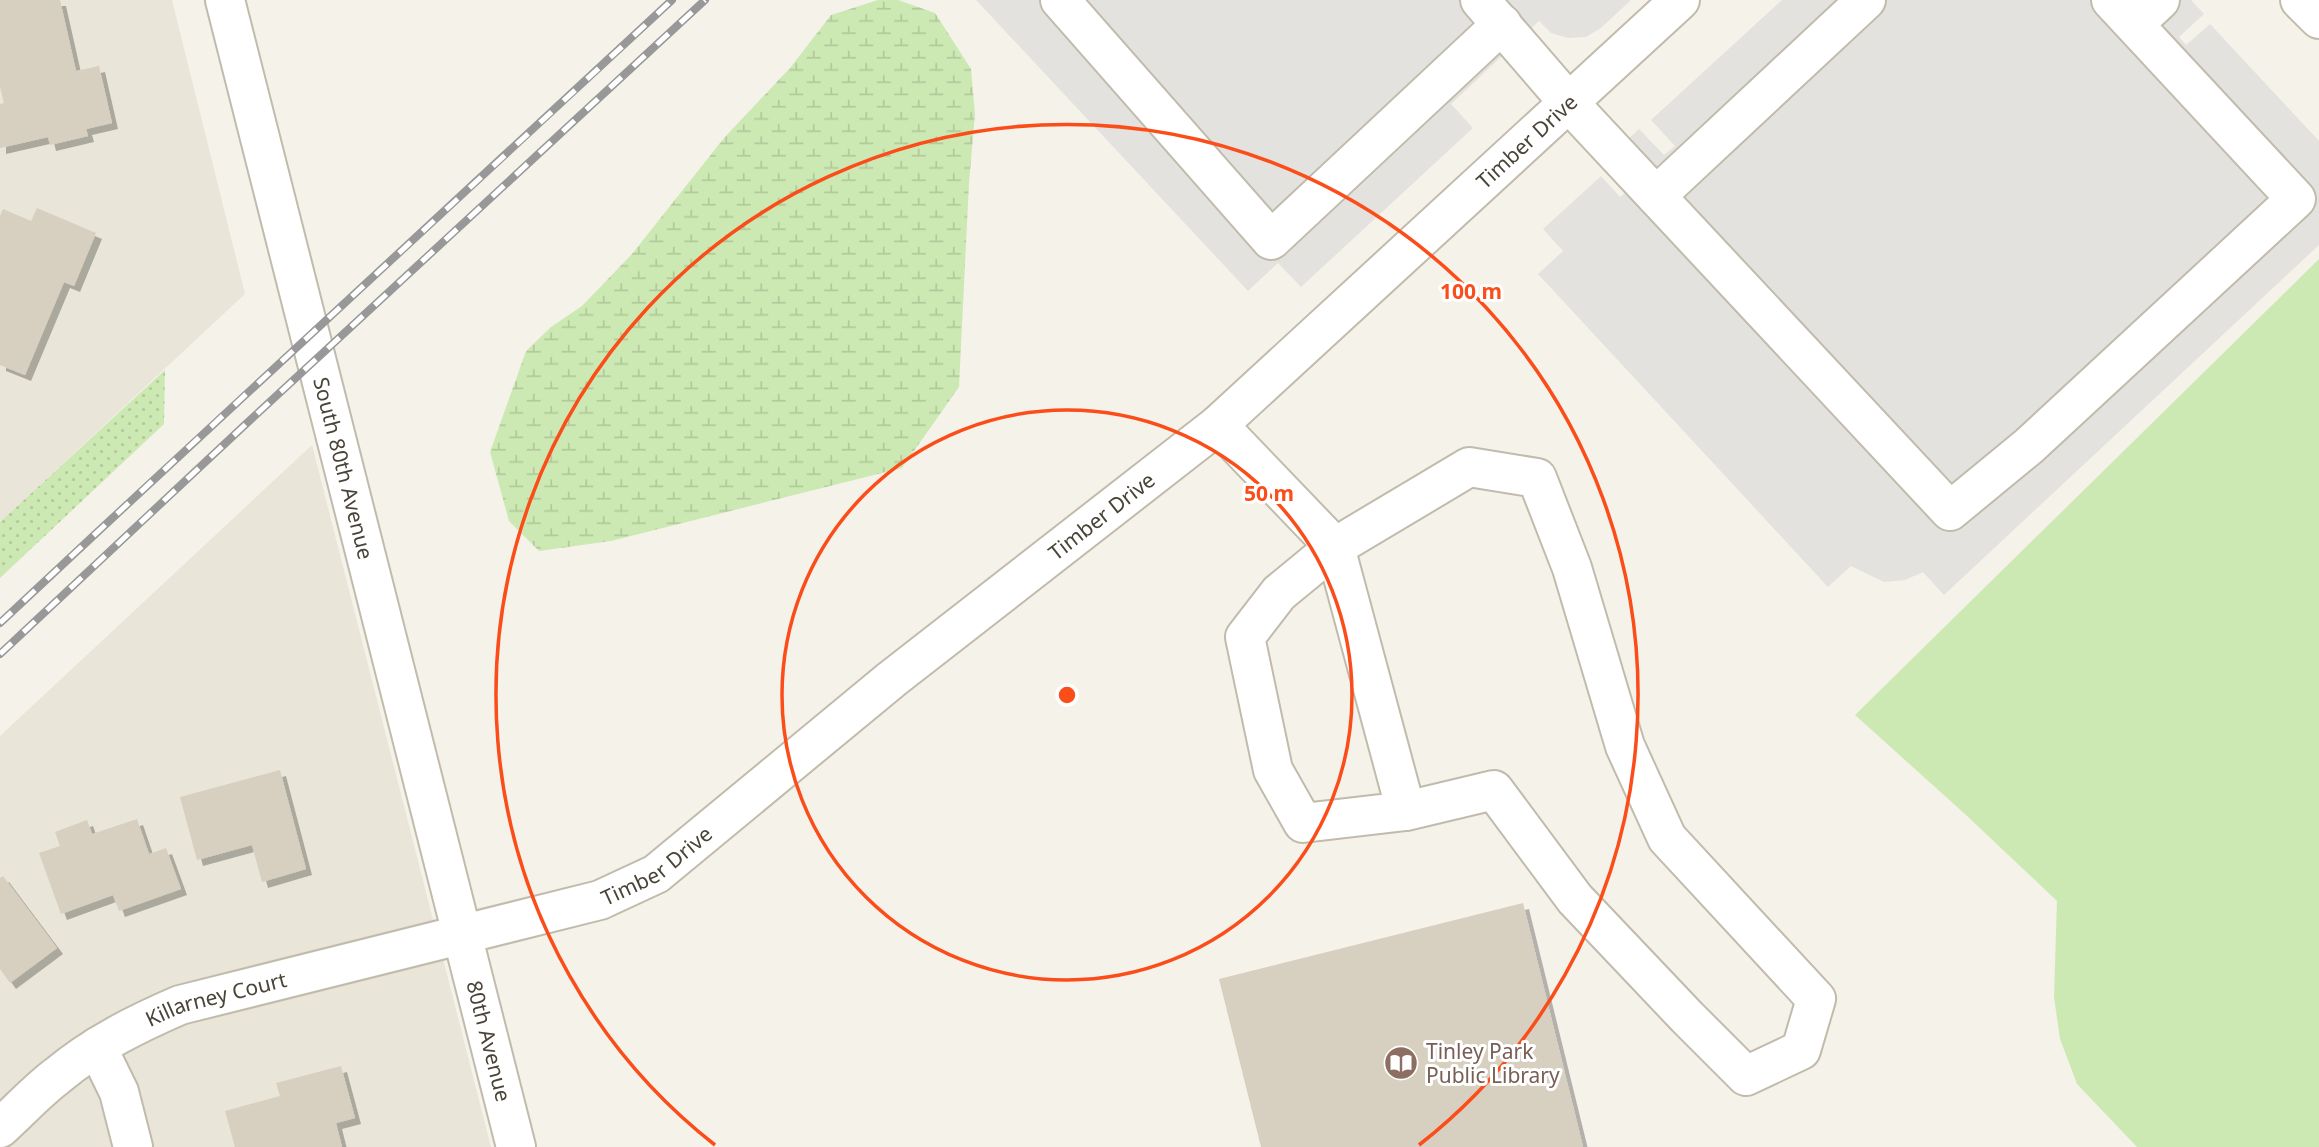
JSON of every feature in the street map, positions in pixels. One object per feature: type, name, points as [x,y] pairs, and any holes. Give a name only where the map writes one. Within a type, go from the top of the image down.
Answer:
[{"type":"street","name":"South 80th Avenue","points":[[225,0],[463,935]]},
{"type":"street","points":[[1060,0],[1271,240],[1491,12],[1569,103],[1950,511],[2029,446],[2297,199],[2135,8]]},
{"type":"street","name":"Timber Drive","points":[[463,935],[600,900],[656,874],[892,679],[1218,425],[1681,0]]},
{"type":"street","points":[[1656,196],[1867,0]]},
{"type":"street","points":[[2300,0],[2319,19]]},
{"type":"street","points":[[1218,425],[1335,547],[1406,811]]},
{"type":"street","points":[[1469,467],[1537,478],[1572,568],[1625,746],[1667,838],[1816,999],[1801,1049],[1746,1076],[1575,899],[1494,790],[1406,811],[1303,823],[1273,770],[1245,637],[1279,593],[1335,547],[1469,467]]},
{"type":"street","name":"Killarney Court","points":[[0,1128],[56,1076],[97,1047],[132,1026],[180,1005],[463,935]]},
{"type":"street","name":"80th Avenue","points":[[463,935],[516,1147]]},
{"type":"street","points":[[97,1047],[119,1092],[133,1147]]},
{"type":"shaded area","points":[[0,0],[172,0],[245,294],[0,522]]},
{"type":"shaded area","points":[[976,0],[1631,0],[1601,28],[1586,37],[1568,38],[1551,33],[1539,21],[1451,104],[1473,128],[1301,287],[1278,263],[1248,291]]},
{"type":"shaded area","points":[[1782,0],[2191,0],[2204,14],[2179,37],[2186,45],[2210,24],[2319,141],[2319,245],[1944,595],[1923,572],[1905,580],[1884,582],[1851,566],[1828,587],[1538,274],[1563,251],[1543,229],[1601,176],[1620,197],[1627,191],[1602,163],[1639,129],[1664,155],[1675,146],[1651,120]]},
{"type":"shaded area","points":[[312,445],[491,1147],[0,1147],[0,736]]},
{"type":"green space","points":[[878,0],[898,0],[935,13],[971,69],[975,114],[959,387],[902,468],[611,541],[539,551],[509,521],[490,452],[526,351],[551,327],[582,306],[632,254],[724,138],[790,68],[831,15]]},
{"type":"green space","points":[[2319,259],[2319,1147],[2137,1147],[2077,1084],[2060,1039],[2054,997],[2057,901],[1855,715]]},
{"type":"green space","points":[[165,370],[164,424],[0,578],[0,522]]},
{"type":"building","points":[[0,0],[60,0],[76,71],[99,66],[112,123],[86,129],[88,136],[50,145],[48,137],[0,148],[0,104],[4,103],[0,87]]},
{"type":"building","points":[[37,208],[96,233],[74,286],[64,282],[25,375],[0,365],[0,216],[3,209],[31,221]]},
{"type":"building","points":[[280,770],[306,869],[262,882],[252,845],[197,860],[180,797]]},
{"type":"building","points":[[137,819],[149,854],[166,848],[181,889],[119,911],[113,895],[61,914],[39,853],[60,846],[55,832],[87,820],[92,834]]},
{"type":"building","points":[[3,876],[57,948],[10,983],[0,969],[0,878]]},
{"type":"building","name":"Tinley Park Public Library","points":[[1523,903],[1583,1147],[1261,1147],[1219,979]]},
{"type":"building","points":[[341,1066],[355,1118],[336,1123],[342,1147],[235,1147],[225,1111],[280,1096],[276,1083]]},
{"type":"railway","points":[[0,623],[672,0]]},
{"type":"railway","points":[[0,654],[705,0]]},
{"type":"place","name":"Tinley Park Public Library","points":[[1401,1063]]}]
